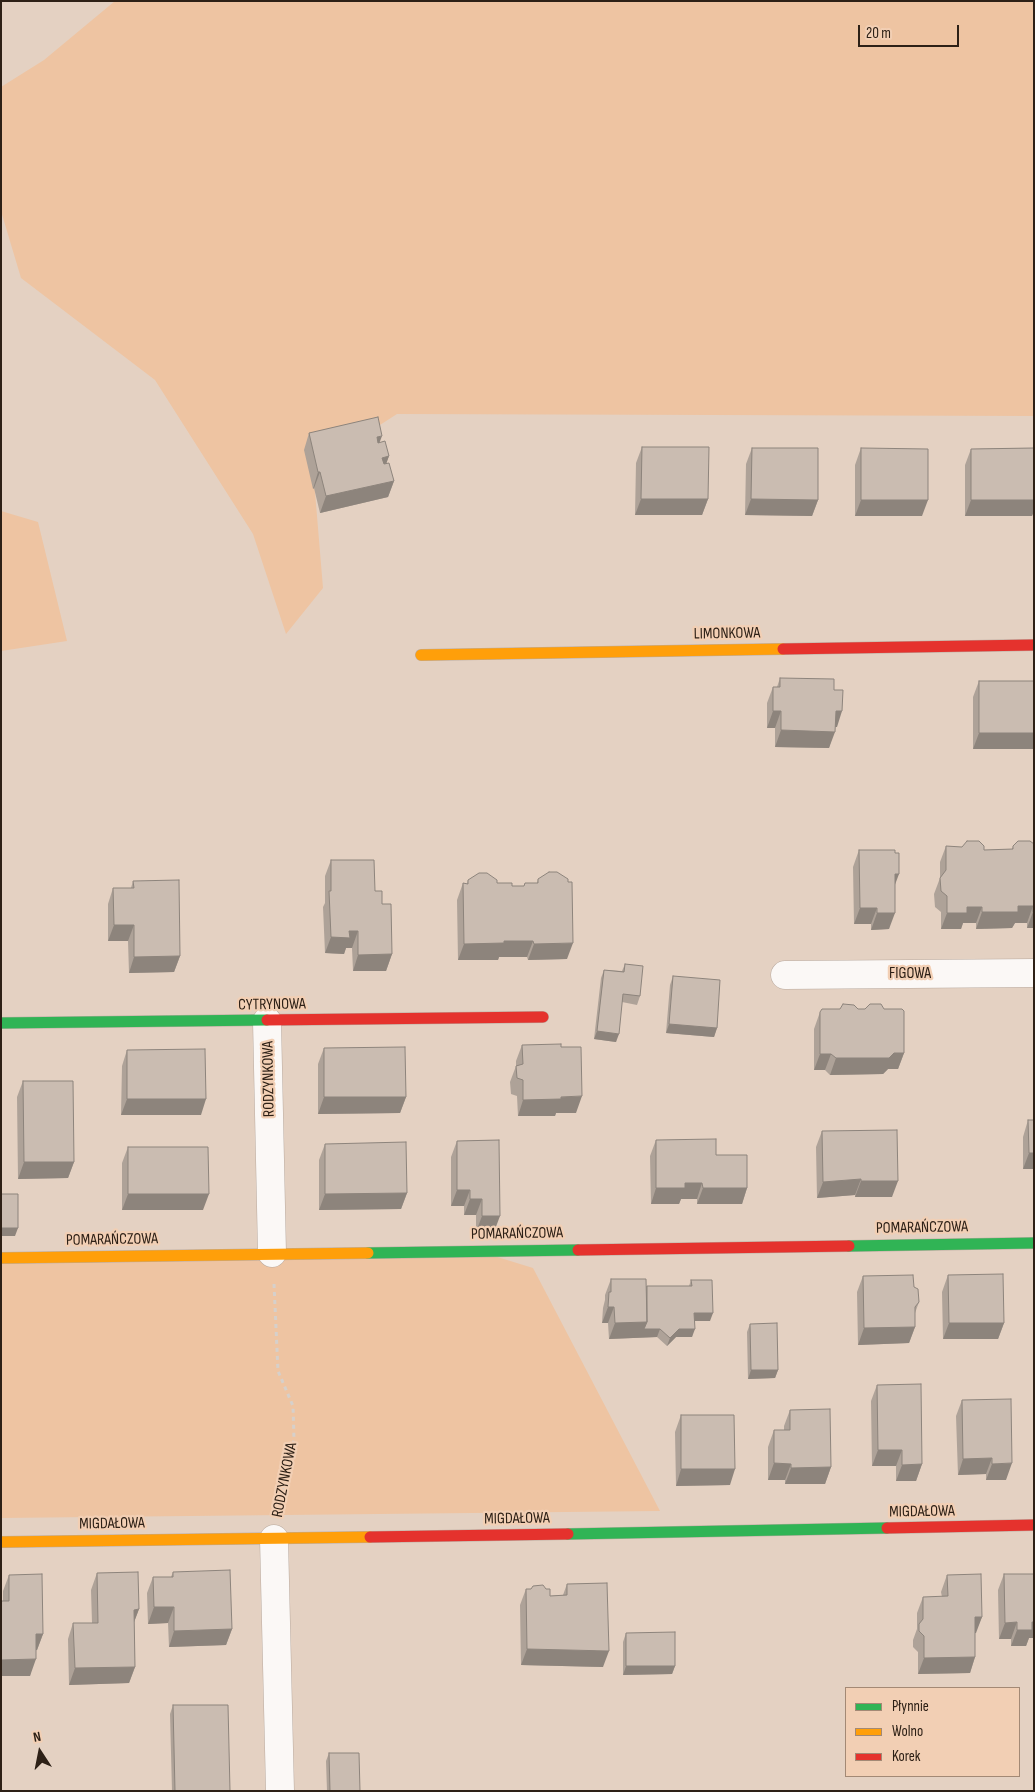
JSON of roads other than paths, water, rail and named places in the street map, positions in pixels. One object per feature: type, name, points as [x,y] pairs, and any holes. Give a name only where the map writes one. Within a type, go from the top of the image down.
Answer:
[{"type":"street","name":"LIMONKOWA","points":[[421,655],[1034,645]]},
{"type":"street","name":"FIGOWA","points":[[785,975],[1034,973]]},
{"type":"street","name":"CYTRYNOWA","points":[[1,1023],[543,1017]]},
{"type":"street","name":"RODZYNKOWA","points":[[267,1021],[272,1253]]},
{"type":"street","name":"POMARAŃCZOWA","points":[[1,1258],[1034,1243]]},
{"type":"street","name":"MIGDAŁOWA","points":[[1,1542],[1034,1525]]},
{"type":"street","name":"RODZYNKOWA","points":[[274,1539],[280,1791]]}]
